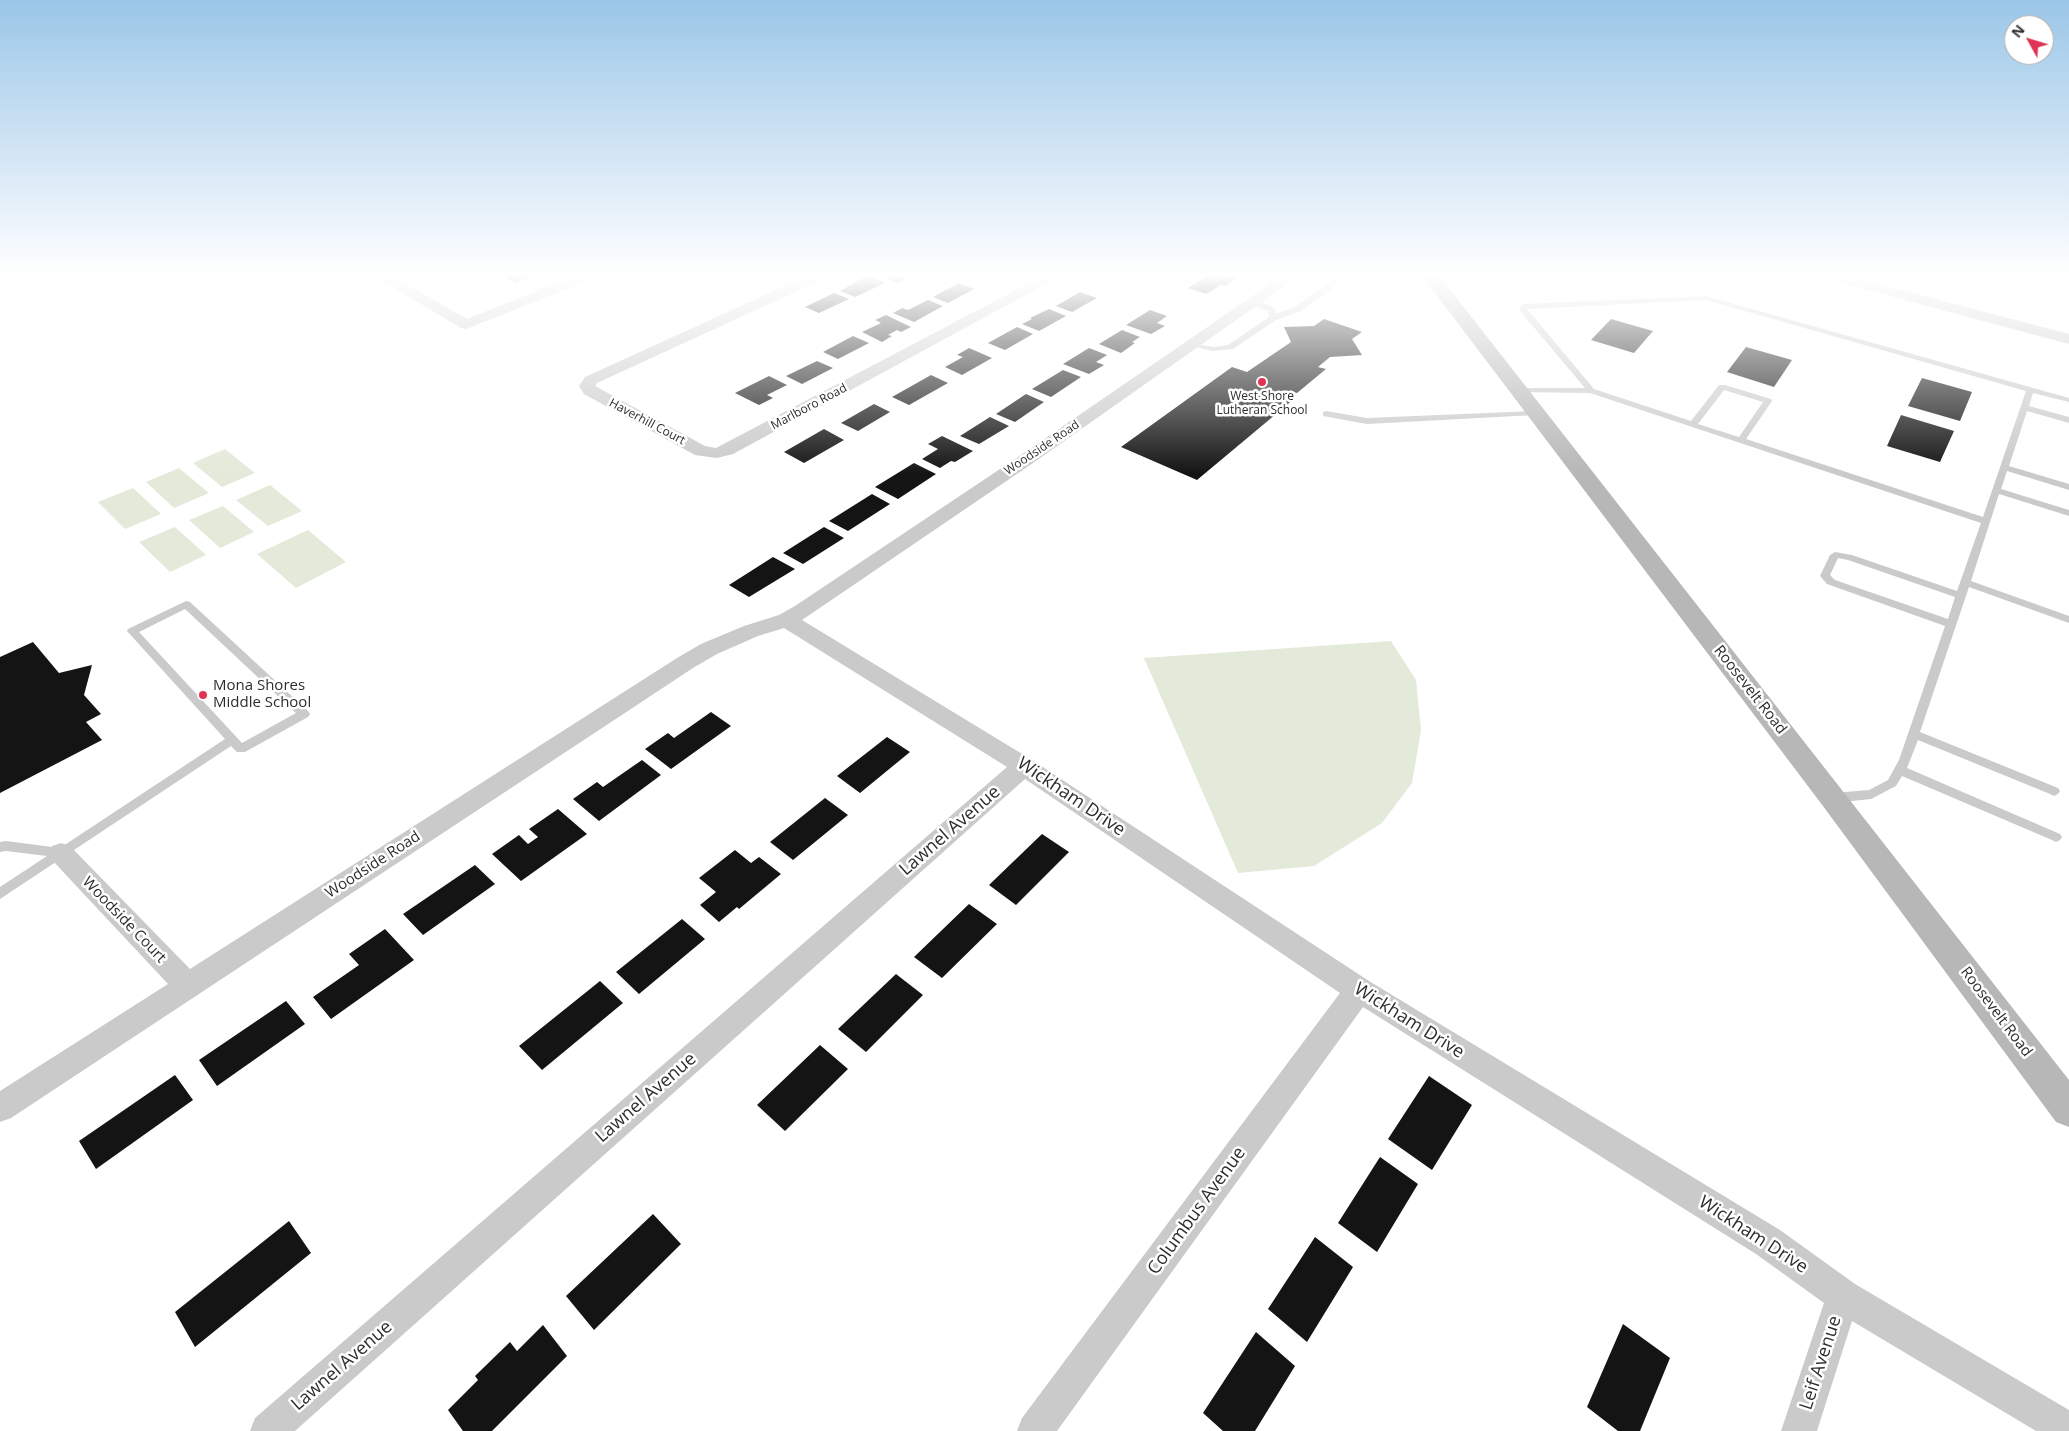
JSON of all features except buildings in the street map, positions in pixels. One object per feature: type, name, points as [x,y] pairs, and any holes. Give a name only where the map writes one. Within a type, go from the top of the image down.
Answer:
[{"type":"street","name":"Haverhill Court","points":[[679,340],[591,380],[587,386],[590,392],[701,451],[717,453]]},
{"type":"street","name":"Marlboro Road","points":[[717,453],[740,444],[934,340]]},
{"type":"street","name":"Woodside Road","points":[[0,1108],[685,663],[709,649],[751,631],[786,620],[1027,459],[1200,340]]},
{"type":"street","name":"Roosevelt Road","points":[[1479,340],[1833,798],[2069,1109]]},
{"type":"street","name":"Wickham Drive","points":[[786,620],[1024,766],[1360,990],[1768,1242],[1843,1296],[2069,1430]]},
{"type":"street","name":"Lawnel Avenue","points":[[268,1431],[1024,766]]},
{"type":"street","name":"Woodside Court","points":[[61,854],[188,986]]},
{"type":"street","name":"Columbus Avenue","points":[[1035,1431],[1360,990]]},
{"type":"street","name":"Leif Avenue","points":[[1799,1431],[1843,1296]]},
{"type":"lane","points":[[1192,345],[1213,349],[1230,347],[1241,340]]},
{"type":"lane","points":[[1549,340],[1591,391]]},
{"type":"lane","points":[[1853,340],[2069,400]]},
{"type":"lane","points":[[1693,425],[1722,387],[1768,401],[1741,441]]},
{"type":"lane","points":[[1517,390],[1591,391],[1985,521]]},
{"type":"lane","points":[[1833,798],[1872,794],[1892,783],[1905,761],[2030,390]]},
{"type":"lane","points":[[2023,407],[2069,420]]},
{"type":"lane","points":[[1326,414],[1367,420],[1535,413]]},
{"type":"lane","points":[[2003,467],[2069,487]]},
{"type":"lane","points":[[1995,490],[2069,514]]},
{"type":"lane","points":[[1950,624],[1831,582],[1826,576],[1835,555],[1849,557],[1960,595]]},
{"type":"lane","points":[[1964,582],[2069,620]]},
{"type":"lane","points":[[186,604],[304,714],[241,749],[232,740],[132,631],[186,604]]},
{"type":"lane","points":[[1914,734],[2054,791]]},
{"type":"lane","points":[[0,894],[232,740]]},
{"type":"lane","points":[[1900,770],[2056,837]]},
{"type":"lane","points":[[0,847],[6,846],[61,854]]},
{"type":"green space","points":[[225,449],[255,473],[222,487],[193,463]]},
{"type":"green space","points":[[179,468],[209,493],[174,508],[146,482]]},
{"type":"green space","points":[[270,485],[302,511],[268,526],[236,500]]},
{"type":"green space","points":[[133,488],[161,514],[125,529],[98,502]]},
{"type":"green space","points":[[223,506],[254,532],[220,548],[189,520]]},
{"type":"green space","points":[[175,527],[206,555],[170,572],[139,542]]},
{"type":"green space","points":[[308,530],[346,562],[296,588],[257,554]]},
{"type":"green space","points":[[1391,641],[1416,680],[1421,730],[1412,783],[1382,823],[1314,866],[1238,873],[1144,658]]},
{"type":"place","name":"West Shore Lutheran School","points":[[1262,382]]},
{"type":"place","name":"Mona Shores Middle School","points":[[203,695]]}]
